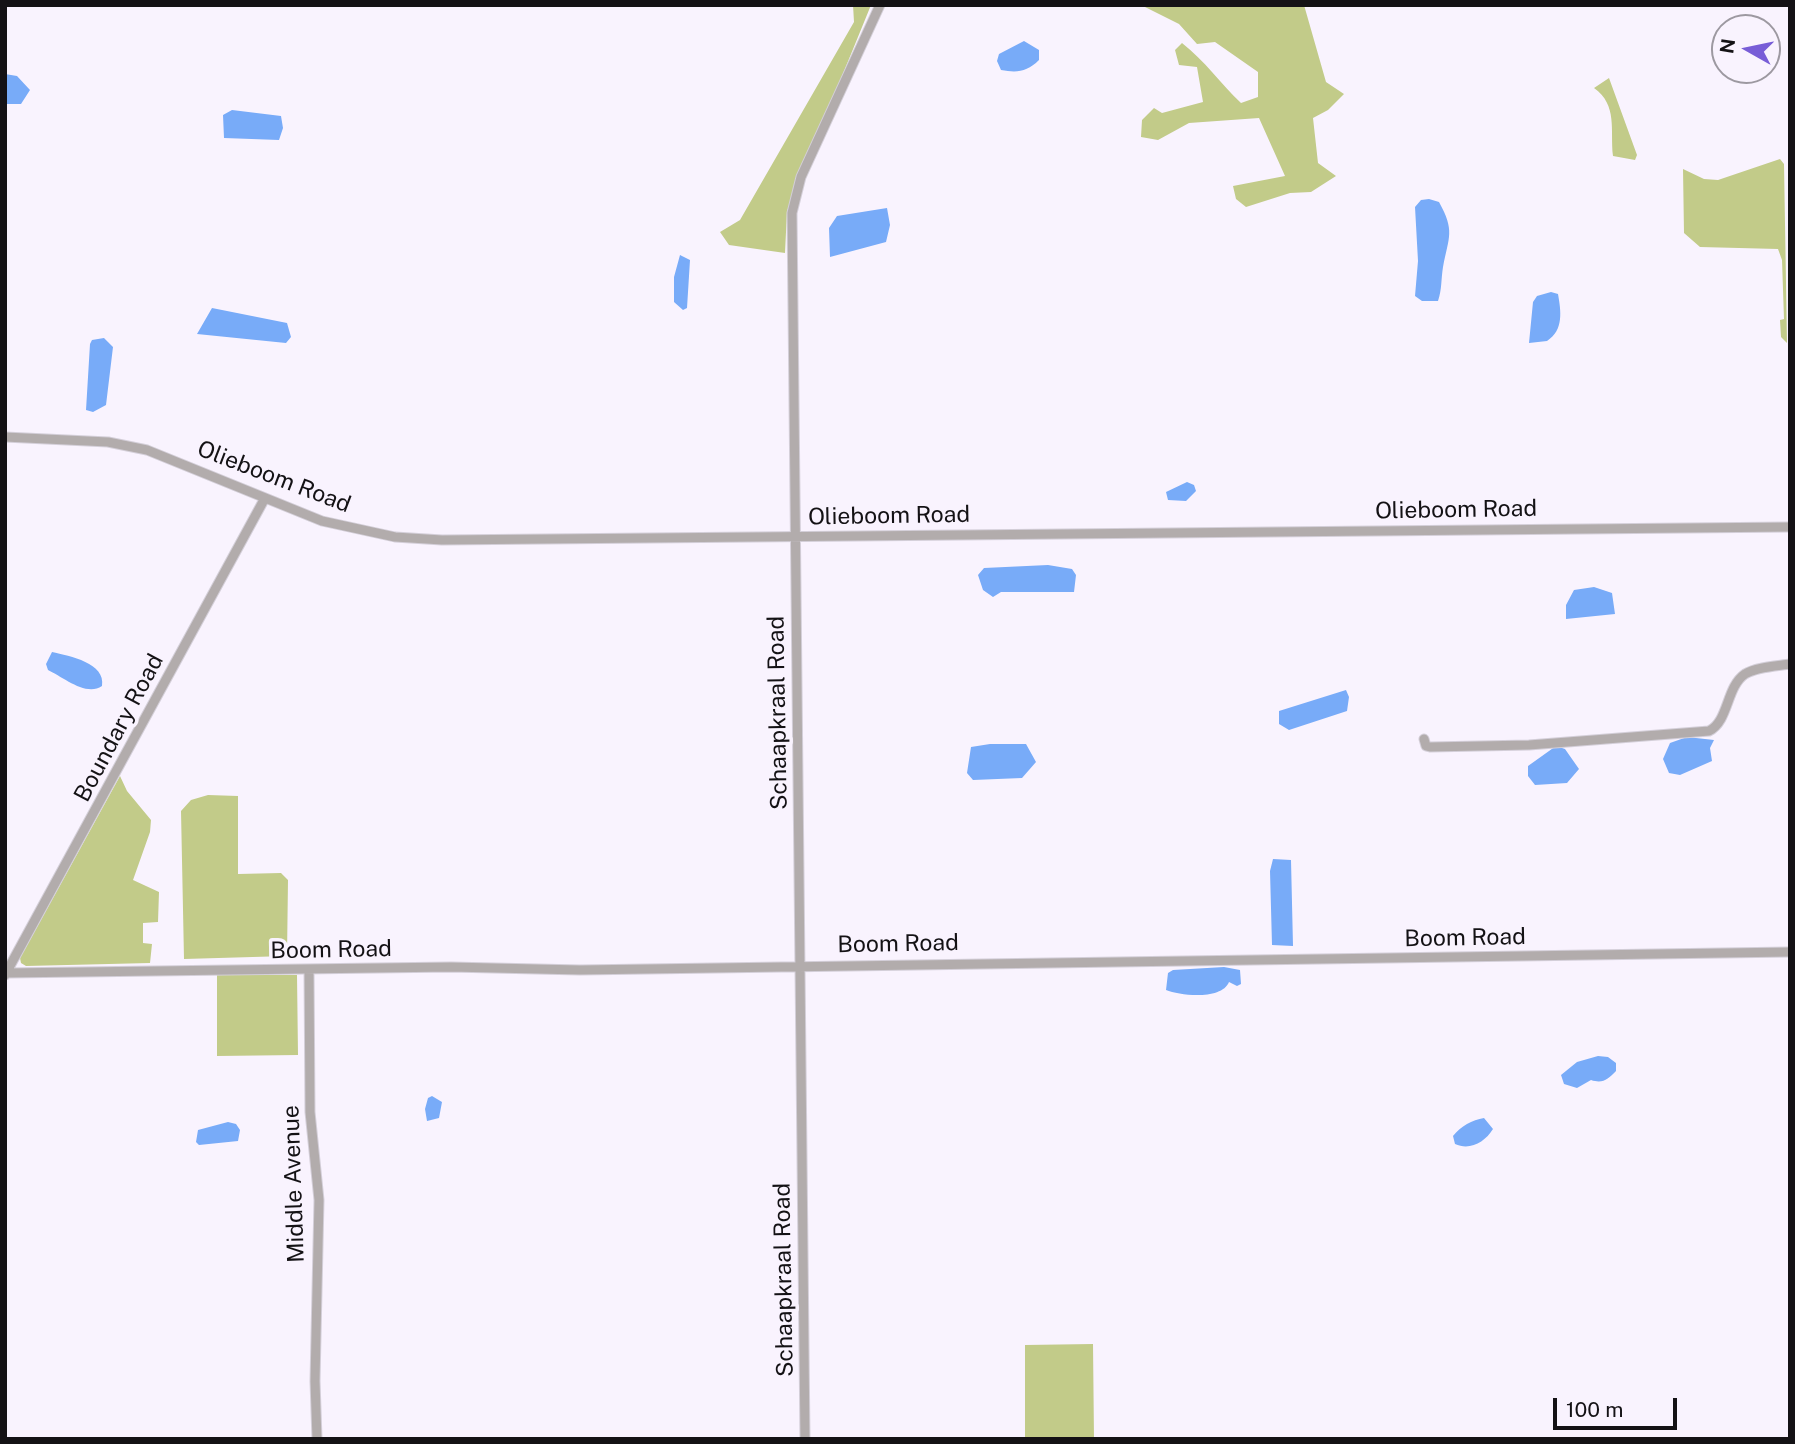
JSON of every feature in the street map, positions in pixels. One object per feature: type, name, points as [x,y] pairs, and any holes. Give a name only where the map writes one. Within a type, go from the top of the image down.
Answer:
[{"type":"street","name":"Schaapkraal Road","points":[[805,1439],[792,213],[801,177],[880,5]]},
{"type":"street","name":"Olieboom Road","points":[[5,437],[108,442],[147,450],[322,521],[396,537],[442,540],[1790,527]]},
{"type":"street","name":"Boundary Road","points":[[6,974],[265,498]]},
{"type":"street","points":[[1424,739],[1426,746],[1430,747],[1529,745],[1709,731],[1717,726],[1735,686],[1744,675],[1790,664]]},
{"type":"street","name":"Boom Road","points":[[6,974],[1790,952]]},
{"type":"street","name":"Middle Avenue","points":[[309,970],[310,1112],[318,1200],[315,1368],[317,1439]]},
{"type":"green space","points":[[853,5],[871,5],[787,211],[785,253],[729,245],[720,232],[740,220],[854,22]]},
{"type":"green space","points":[[1141,5],[1304,5],[1326,82],[1344,94],[1328,110],[1313,118],[1318,163],[1336,176],[1311,192],[1290,193],[1246,207],[1236,199],[1233,186],[1285,176],[1259,118],[1189,123],[1158,140],[1141,137],[1142,120],[1154,108],[1162,113],[1203,102],[1197,67],[1179,65],[1175,50],[1182,43],[1241,103],[1258,97],[1258,72],[1215,42],[1197,44],[1179,24]]},
{"type":"green space","points":[[1609,78],[1637,155],[1635,160],[1613,156],[1610,110],[1602,95],[1594,88]]},
{"type":"green space","points":[[1780,159],[1784,164],[1787,343],[1781,337],[1780,320],[1784,319],[1782,260],[1778,249],[1700,247],[1684,233],[1683,169],[1704,179],[1718,180]]},
{"type":"green space","points":[[120,776],[127,791],[151,820],[150,832],[133,880],[159,892],[158,922],[143,923],[143,943],[152,944],[150,963],[26,966],[21,963],[20,958]]},
{"type":"green space","points":[[208,795],[238,796],[238,874],[281,873],[288,880],[287,956],[184,959],[181,811],[191,800]]},
{"type":"green space","points":[[217,975],[297,975],[298,1055],[217,1056]]},
{"type":"green space","points":[[1093,1344],[1094,1439],[1025,1439],[1025,1345]]},
{"type":"water","points":[[1024,41],[1039,50],[1039,60],[1021,71],[1001,70],[997,61],[999,54]]},
{"type":"water","points":[[5,74],[17,76],[30,90],[21,104],[5,104]]},
{"type":"water","points":[[232,110],[281,116],[283,128],[279,140],[224,138],[223,115]]},
{"type":"water","points":[[1421,200],[1439,202],[1449,227],[1438,301],[1422,301],[1415,296],[1418,261],[1415,207]]},
{"type":"water","points":[[887,208],[890,225],[886,242],[830,257],[829,228],[837,216]]},
{"type":"water","points":[[680,255],[690,260],[687,308],[683,310],[674,302],[674,277]]},
{"type":"water","points":[[1551,292],[1558,294],[1559,326],[1547,341],[1529,343],[1533,302],[1537,296]]},
{"type":"water","points":[[212,308],[287,323],[291,337],[286,343],[197,334]]},
{"type":"water","points":[[104,338],[113,347],[106,405],[93,412],[86,410],[90,344],[92,340]]},
{"type":"water","points":[[1187,482],[1194,485],[1196,491],[1186,501],[1168,500],[1166,492]]},
{"type":"water","points":[[1048,565],[1072,569],[1076,575],[1074,592],[1001,592],[993,597],[983,590],[978,575],[984,568]]},
{"type":"water","points":[[1594,587],[1612,593],[1615,614],[1566,619],[1566,605],[1574,590]]},
{"type":"water","points":[[52,652],[77,658],[93,666],[102,678],[102,686],[96,689],[82,688],[48,670],[46,664]]},
{"type":"water","points":[[1346,690],[1349,697],[1347,711],[1289,730],[1279,724],[1279,711]]},
{"type":"water","points":[[1687,737],[1714,740],[1710,748],[1712,761],[1680,775],[1669,773],[1663,759],[1670,743]]},
{"type":"water","points":[[1026,744],[1036,762],[1022,778],[973,780],[967,773],[971,747]]},
{"type":"water","points":[[1556,746],[1565,749],[1579,769],[1567,783],[1535,785],[1528,776],[1528,766]]},
{"type":"water","points":[[1273,859],[1291,860],[1293,946],[1272,945],[1270,871]]},
{"type":"water","points":[[1224,967],[1240,970],[1241,984],[1237,986],[1229,982],[1218,992],[1201,995],[1166,990],[1168,973],[1173,970]]},
{"type":"water","points":[[1598,1056],[1608,1057],[1616,1063],[1616,1071],[1605,1080],[1591,1080],[1577,1088],[1564,1084],[1561,1075],[1577,1062]]},
{"type":"water","points":[[432,1096],[442,1102],[439,1118],[427,1121],[425,1109],[428,1098]]},
{"type":"water","points":[[1484,1118],[1493,1129],[1486,1138],[1472,1146],[1455,1144],[1453,1136],[1460,1129]]},
{"type":"water","points":[[228,1122],[236,1124],[240,1130],[238,1141],[199,1145],[196,1142],[198,1130]]}]
